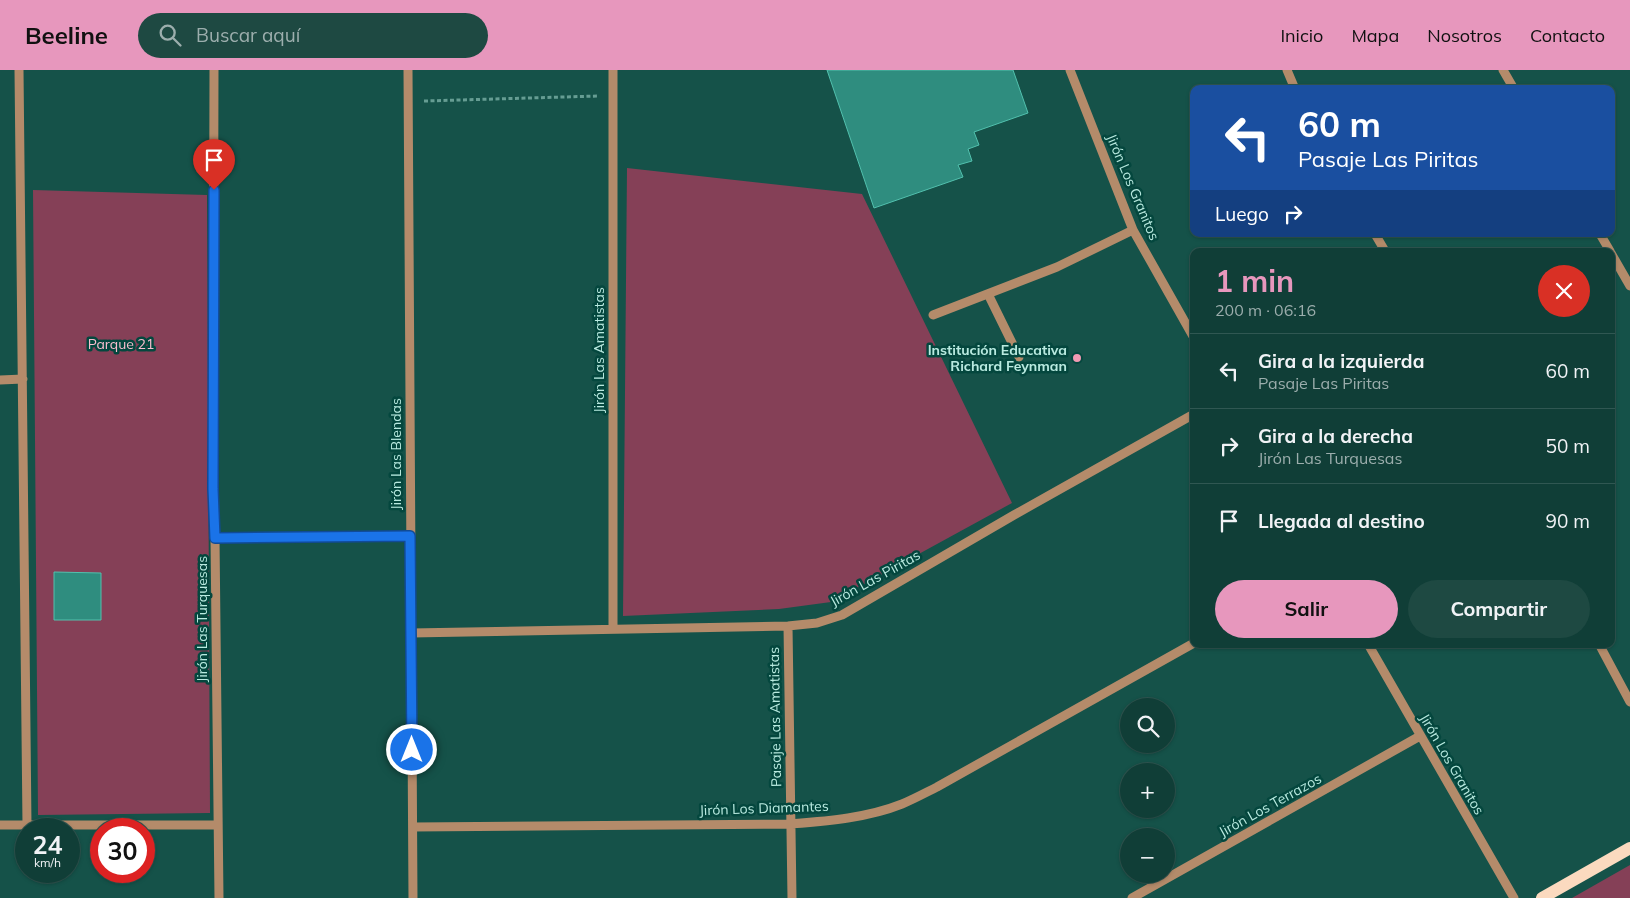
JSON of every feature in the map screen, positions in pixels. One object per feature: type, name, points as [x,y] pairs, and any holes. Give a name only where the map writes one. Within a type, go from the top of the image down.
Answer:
[{"type":"main road","points":[[1542,898],[1630,848]]},
{"type":"street","points":[[19,70],[27,818]]},
{"type":"street","name":"Jirón Las Turquesas","points":[[214,70],[213,489],[219,898]]},
{"type":"street","name":"Jirón Las Blendas","points":[[408,70],[413,898]]},
{"type":"street","name":"Jirón Las Amatistas","points":[[613,70],[613,629]]},
{"type":"street","name":"Jirón Los Granitos","points":[[1070,70],[1133,230],[1190,331]]},
{"type":"street","points":[[1287,70],[1293,85]]},
{"type":"street","points":[[1504,70],[1512,85]]},
{"type":"street","points":[[933,315],[1056,267],[1133,230]]},
{"type":"street","points":[[1377,237],[1383,248]]},
{"type":"street","points":[[1602,237],[1608,248]]},
{"type":"street","points":[[1615,260],[1630,286]]},
{"type":"street","points":[[988,294],[1019,357]]},
{"type":"street","points":[[0,380],[23,380]]},
{"type":"street","name":"Jirón Las Piritas","points":[[412,633],[788,626],[817,623],[842,615],[1014,515],[1190,416]]},
{"type":"street","points":[[215,538],[410,536]]},
{"type":"street","name":"Pasaje Las Amatistas","points":[[788,626],[792,898]]},
{"type":"street","name":"Jirón Los Diamantes","points":[[412,827],[790,824],[862,815],[900,804],[937,787],[1190,644]]},
{"type":"street","name":"Jirón Los Granitos","points":[[1370,648],[1514,898]]},
{"type":"street","points":[[1601,648],[1630,702]]},
{"type":"street","name":"Jirón Los Terrazos","points":[[1132,898],[1420,736]]},
{"type":"street","points":[[0,825],[15,825]]},
{"type":"street","points":[[80,825],[218,825]]},
{"type":"path","points":[[408,102],[613,96]]},
{"type":"green space","points":[[627,168],[862,194],[1012,503],[831,602],[779,609],[623,616]]},
{"type":"green space","name":"Parque 21","points":[[33,190],[207,195],[210,813],[38,815]]},
{"type":"green space","points":[[1630,865],[1630,898],[1572,898]]},
{"type":"building","points":[[827,70],[1013,70],[1028,113],[974,132],[979,145],[968,149],[972,161],[958,165],[963,177],[874,208]]},
{"type":"building","points":[[54,572],[101,573],[101,620],[54,620]]},
{"type":"place","name":"Institución Educativa Richard Feynman","points":[[1077,358]]},
{"type":"route","points":[[214,190],[213,489],[215,538],[410,536],[412,750]]}]
